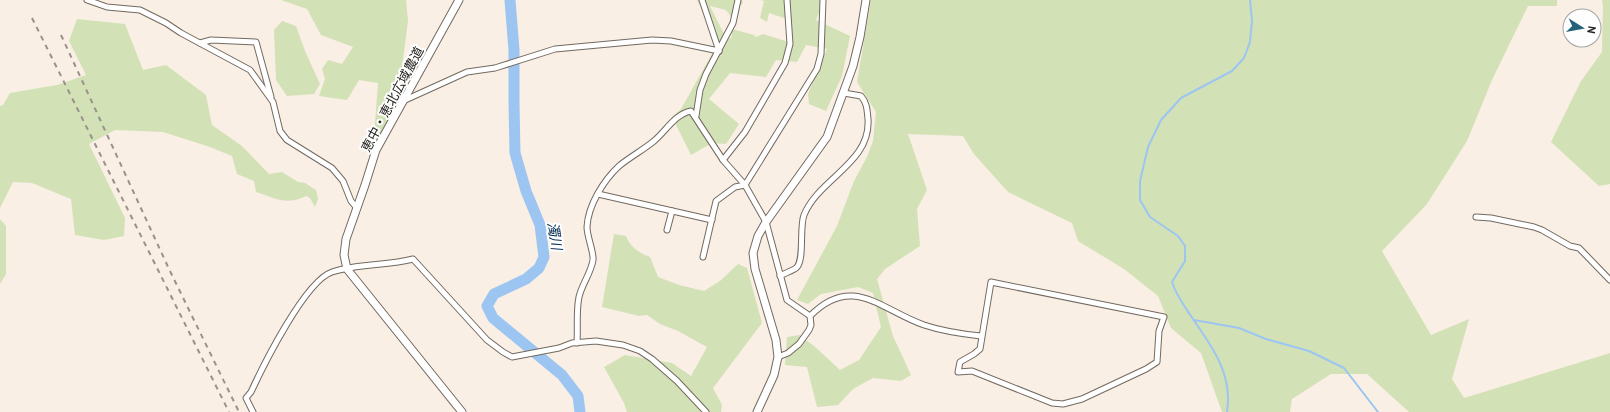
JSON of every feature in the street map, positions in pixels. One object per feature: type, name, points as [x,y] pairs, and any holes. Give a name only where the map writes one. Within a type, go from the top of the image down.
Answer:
[{"type":"street","points":[[87,0],[107,7],[140,10],[166,23],[250,70],[273,102]]},
{"type":"street","name":"恵中・恵北広域農道","points":[[347,268],[344,255],[346,239],[376,150],[459,0]]},
{"type":"street","points":[[702,0],[719,51]]},
{"type":"street","points":[[696,116],[700,90],[706,74],[733,23],[738,0]]},
{"type":"street","points":[[723,160],[745,132],[785,63],[790,44],[787,0]]},
{"type":"street","points":[[703,257],[716,201],[735,187],[745,185],[817,69],[820,54],[823,0]]},
{"type":"street","points":[[757,412],[774,375],[778,357],[776,340],[755,269],[753,253],[758,236],[766,222],[827,137],[844,93],[856,51],[866,0]]},
{"type":"street","points":[[200,43],[211,40],[256,42],[280,131],[287,140],[332,168],[342,181],[350,201],[357,208]]},
{"type":"street","points":[[402,101],[467,72],[495,68],[555,49],[652,40],[671,41],[719,51]]},
{"type":"street","points":[[780,276],[796,268],[800,264],[804,214],[812,201],[821,189],[851,162],[864,143],[868,123],[867,103],[861,96],[844,93]]},
{"type":"street","points":[[577,343],[579,298],[593,258],[588,238],[587,226],[591,209],[598,194],[610,176],[620,166],[655,140],[673,121],[691,111],[696,116],[723,160],[745,185],[766,222],[787,300],[810,316],[811,325],[799,344],[788,353],[778,357]]},
{"type":"street","points":[[598,194],[712,220]]},
{"type":"street","points":[[667,230],[672,211]]},
{"type":"street","points":[[1476,217],[1534,226],[1570,246],[1579,248],[1610,280]]},
{"type":"street","points":[[253,412],[246,398],[251,392],[276,343],[297,308],[317,282],[330,272],[347,268],[413,259],[487,340],[512,357],[559,348],[572,343],[596,341],[623,346],[640,351],[652,359],[677,381],[706,412]]},
{"type":"street","points":[[347,268],[462,412]]},
{"type":"street","points":[[991,282],[1164,317],[1159,331],[1156,362],[1146,369],[1093,394],[1076,401],[1063,404],[1052,403],[972,371],[958,372],[960,362],[980,349],[981,336],[991,282]]},
{"type":"street","points":[[810,316],[828,301],[846,296],[855,296],[873,300],[924,325],[951,332],[981,336]]},
{"type":"green space","points":[[281,0],[406,0],[408,21],[398,98],[378,143],[374,137],[378,83],[359,80],[347,100],[319,96],[325,79],[322,69],[328,60],[342,64],[353,47],[321,35],[307,9]]},
{"type":"green space","points":[[697,0],[742,0],[743,3],[734,11],[733,19],[726,10],[710,6],[727,40],[731,38],[732,29],[754,35],[756,37],[763,34],[792,43],[790,20],[769,13],[767,22],[760,18],[764,1],[761,0],[824,0],[816,20],[850,36],[842,76],[826,111],[809,104],[808,94],[827,49],[806,45],[797,62],[776,60],[766,77],[730,73],[709,99],[739,124],[726,144],[712,143],[691,155],[672,117],[681,109],[718,43]]},
{"type":"green space","points":[[871,0],[1557,0],[1557,6],[1528,6],[1492,80],[1467,141],[1427,204],[1382,251],[1431,335],[1469,319],[1452,379],[1464,398],[1610,353],[1610,412],[1409,412],[1367,374],[1331,374],[1292,399],[1290,412],[1222,412],[1201,353],[1171,328],[1158,296],[1124,269],[1078,241],[1072,223],[1008,192],[974,154],[963,136],[908,134],[927,190],[917,209],[920,246],[885,269],[877,279],[893,336],[911,375],[901,381],[873,378],[853,389],[838,405],[817,407],[807,367],[785,365],[787,337],[799,335],[814,346],[840,370],[859,360],[881,327],[873,293],[858,287],[821,294],[808,304],[797,300],[837,226],[854,181],[867,157],[873,141],[876,112],[857,82]]},
{"type":"green space","points":[[1602,0],[1610,0],[1610,184],[1599,186],[1551,142],[1581,81],[1602,52]]},
{"type":"green space","points":[[77,19],[125,24],[143,70],[166,65],[206,95],[212,125],[242,146],[269,174],[282,172],[298,182],[305,183],[316,190],[318,199],[315,207],[310,198],[306,196],[299,199],[286,201],[275,199],[256,192],[254,181],[237,174],[232,156],[210,147],[163,132],[115,130],[89,144],[125,218],[124,236],[104,240],[75,235],[71,199],[32,183],[13,182],[0,208],[0,106],[3,105],[10,93],[57,85],[86,75],[69,41]]},
{"type":"green space","points":[[282,21],[296,26],[305,51],[320,84],[314,94],[287,96],[276,80],[274,30]]},
{"type":"green space","points":[[0,219],[6,226],[6,274],[0,284]]},
{"type":"green space","points":[[614,234],[626,236],[635,249],[650,257],[658,277],[679,285],[704,291],[720,281],[738,264],[747,268],[762,323],[713,388],[722,405],[721,412],[627,412],[624,403],[604,367],[625,355],[672,363],[691,376],[707,347],[678,331],[660,324],[647,315],[639,316],[602,307]]},
{"type":"waterway","name":"濁川","points":[[510,0],[514,50],[515,153],[526,191],[540,225],[544,257],[539,268],[526,279],[494,294],[487,306],[493,318],[562,375],[578,396],[580,412]]},
{"type":"waterway","points":[[1227,412],[1227,386],[1220,362],[1208,341],[1181,302],[1172,282],[1185,261],[1185,246],[1178,236],[1150,217],[1140,200],[1140,181],[1148,147],[1161,120],[1181,98],[1232,71],[1244,58],[1250,42],[1252,21],[1250,0]]},
{"type":"waterway","points":[[1194,320],[1239,328],[1266,339],[1309,351],[1344,368],[1378,412]]},
{"type":"railway","points":[[32,18],[229,412]]},
{"type":"railway","points":[[61,35],[169,269],[239,412]]}]
